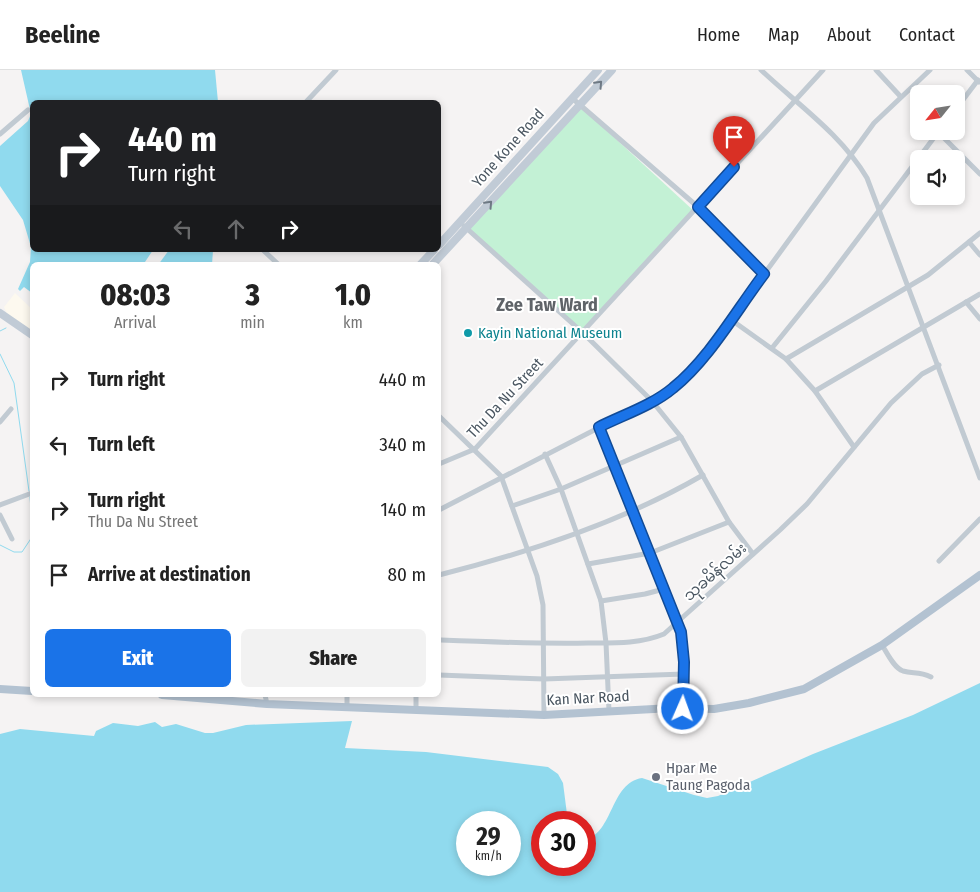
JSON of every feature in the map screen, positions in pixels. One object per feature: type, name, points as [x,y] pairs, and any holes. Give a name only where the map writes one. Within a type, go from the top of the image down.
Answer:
[{"type":"main road","name":"Kan Nar Road","points":[[185,697],[267,704],[544,715],[609,711],[706,710],[749,704],[804,689],[848,666],[882,645],[980,575]]},
{"type":"main road","points":[[0,689],[30,691]]},
{"type":"street","points":[[308,100],[336,70]]},
{"type":"street","name":"Yone Kone Road","points":[[441,243],[598,70]]},
{"type":"street","points":[[435,262],[612,70]]},
{"type":"street","points":[[761,70],[834,135],[851,154],[867,178],[939,365],[966,446],[980,478]]},
{"type":"street","name":"Thu Da Nu Street","points":[[441,463],[475,449],[823,70]]},
{"type":"street","points":[[876,70],[901,96]]},
{"type":"street","points":[[441,509],[501,476],[652,401],[682,380],[708,350],[874,123],[930,70]]},
{"type":"street","points":[[965,98],[979,81],[967,70]]},
{"type":"street","points":[[572,98],[698,207],[764,274]]},
{"type":"street","points":[[0,134],[28,110]]},
{"type":"street","points":[[772,348],[933,140]]},
{"type":"street","points":[[947,140],[980,174]]},
{"type":"street","points":[[460,222],[583,333],[652,401],[681,437],[729,522],[753,554]]},
{"type":"street","points":[[786,359],[928,275],[980,233]]},
{"type":"street","points":[[969,242],[980,255]]},
{"type":"street","points":[[265,252],[276,262]]},
{"type":"street","points":[[423,262],[432,252]]},
{"type":"street","points":[[816,391],[980,294]]},
{"type":"street","points":[[966,302],[980,319]]},
{"type":"street","points":[[2,315],[30,334]]},
{"type":"street","points":[[730,319],[786,359],[816,391],[854,447]]},
{"type":"street","name":"သုခမိန်လမ်း","points":[[441,640],[544,644],[606,643],[649,640],[664,634],[807,504],[897,397],[922,374],[939,365]]},
{"type":"street","points":[[0,422],[11,409]]},
{"type":"street","points":[[441,418],[501,476],[527,548],[540,590],[544,644],[544,715]]},
{"type":"street","points":[[599,427],[650,553],[683,643],[683,709]]},
{"type":"street","points":[[512,506],[560,489],[681,437]]},
{"type":"street","points":[[545,454],[560,489],[600,601],[606,643],[609,711]]},
{"type":"street","points":[[441,574],[576,532],[669,494],[703,475]]},
{"type":"street","points":[[0,505],[30,494]]},
{"type":"street","points":[[0,515],[12,538]]},
{"type":"street","points":[[939,560],[980,519]]},
{"type":"street","points":[[588,564],[650,553],[729,522]]},
{"type":"street","points":[[600,601],[664,589]]},
{"type":"street","points":[[882,645],[898,668],[904,671],[920,671],[932,677]]},
{"type":"street","points":[[441,675],[544,679],[684,674]]},
{"type":"street","points":[[266,697],[267,704]]},
{"type":"street","points":[[347,697],[347,707]]},
{"type":"street","points":[[416,697],[416,709]]},
{"type":"shaded area","points":[[15,293],[30,307],[30,330],[7,314],[4,307]]},
{"type":"green space","points":[[579,105],[695,212],[583,333],[466,228]]},
{"type":"water","points":[[21,70],[215,70],[218,100],[30,100],[30,110]]},
{"type":"water","points":[[30,116],[30,244],[23,220],[0,186],[0,146],[28,121]]},
{"type":"water","points":[[31,252],[152,252],[145,262],[30,262]]},
{"type":"water","points":[[168,252],[213,252],[212,262],[160,262]]},
{"type":"water","points":[[30,262],[30,292],[24,287],[20,291],[18,289]]},
{"type":"water","points":[[980,683],[980,892],[0,892],[0,734],[20,729],[94,736],[96,731],[113,723],[138,726],[155,722],[162,727],[176,724],[205,733],[213,733],[246,725],[352,721],[345,748],[426,752],[548,767],[558,774],[563,783],[567,811],[531,811],[531,876],[596,876],[596,833],[602,828],[624,789],[632,782],[642,778],[707,798],[718,796],[813,754],[913,715]]},
{"type":"waterway","points":[[0,331],[6,328]]},
{"type":"waterway","points":[[0,354],[14,383],[29,491]]},
{"type":"waterway","points":[[0,545],[14,552],[22,552],[30,540]]},
{"type":"place","name":"Kayin National Museum","points":[[468,333]]},
{"type":"place","name":"Hpar Me Taung Pagoda","points":[[656,777]]},
{"type":"district","name":"Zee Taw Ward","points":[[547,305]]},
{"type":"route","points":[[683,709],[684,662],[681,632],[599,427],[672,390],[708,350],[764,274],[698,207],[734,167]]}]
